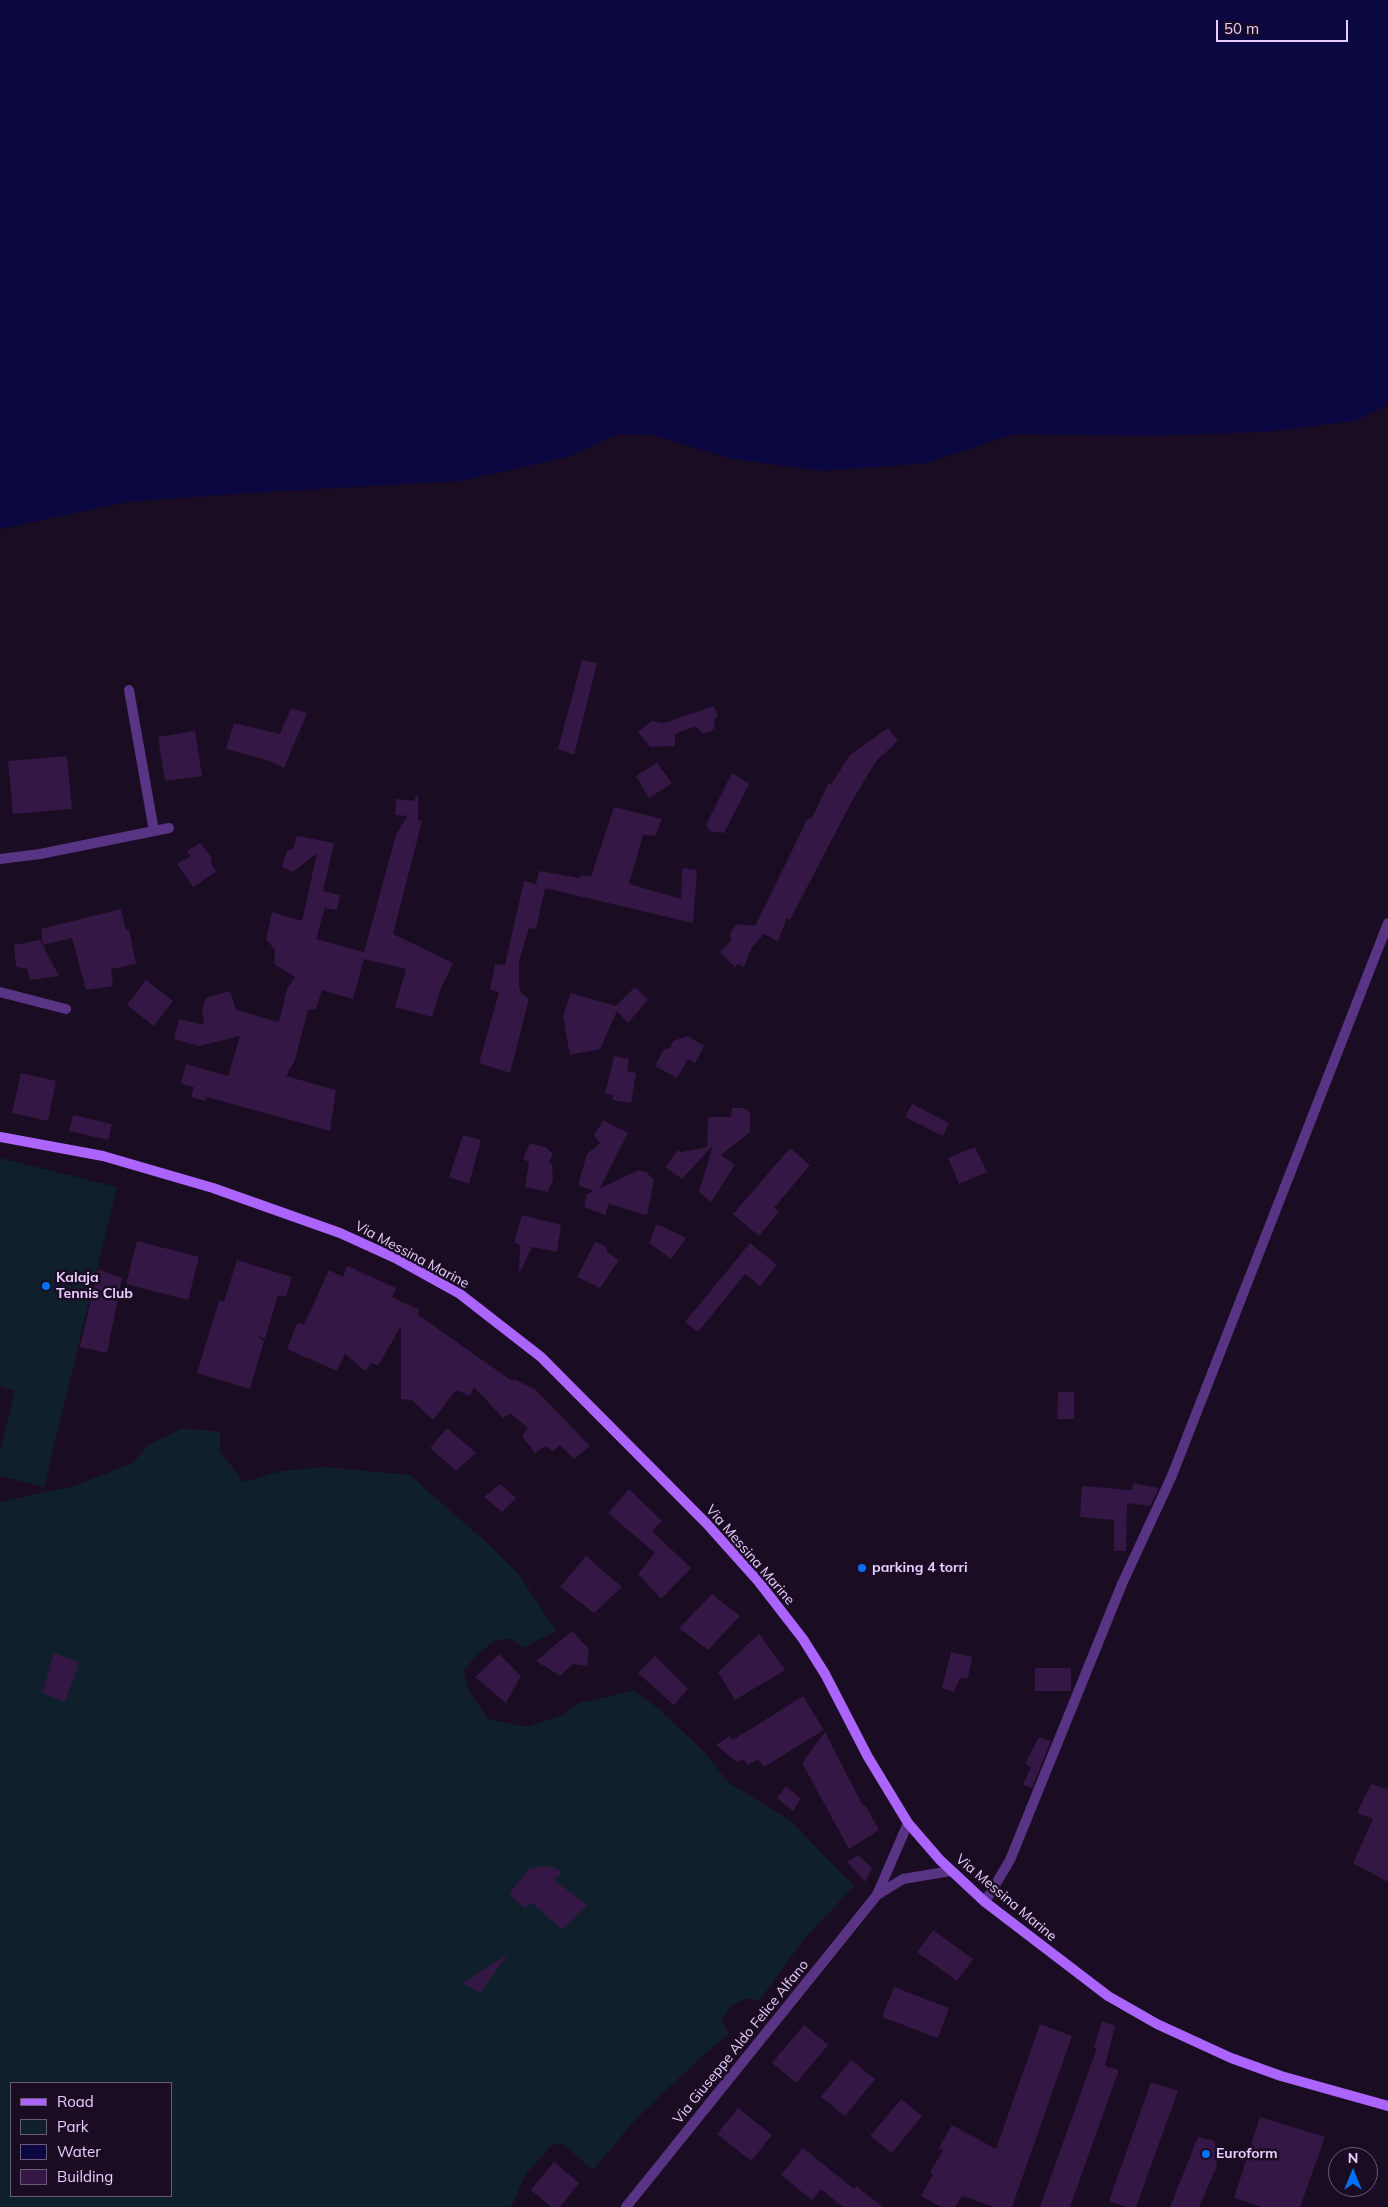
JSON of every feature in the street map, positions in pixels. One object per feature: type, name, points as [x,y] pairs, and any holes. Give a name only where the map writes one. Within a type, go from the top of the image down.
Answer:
[{"type":"main road","name":"Via Messina Marine","points":[[0,1137],[103,1156],[213,1188],[340,1233],[395,1258],[460,1294],[541,1357],[707,1524],[758,1581],[803,1639],[868,1756],[908,1823],[952,1871],[985,1902],[1108,1996],[1157,2024],[1239,2061],[1282,2076],[1388,2106]]},
{"type":"street","points":[[129,690],[154,831]]},
{"type":"street","points":[[0,859],[40,854],[169,828]]},
{"type":"street","points":[[985,1902],[1010,1860],[1122,1584],[1171,1478],[1388,924]]},
{"type":"street","points":[[0,992],[66,1009]]},
{"type":"street","name":"Via Giuseppe Aldo Felice Alfano","points":[[626,2207],[877,1895],[908,1823]]},
{"type":"street","name":"Via Giuseppe Aldo Felice Alfano","points":[[877,1895],[903,1879],[952,1871]]},
{"type":"green space","name":"Kalaja Tennis Club","points":[[0,1158],[117,1187],[44,1487],[0,1476],[0,1452],[15,1391],[0,1386]]},
{"type":"green space","points":[[183,1428],[220,1432],[220,1452],[244,1482],[282,1471],[325,1467],[410,1475],[518,1573],[556,1631],[523,1648],[511,1639],[495,1640],[479,1653],[464,1670],[468,1689],[488,1719],[528,1727],[561,1716],[579,1703],[634,1691],[658,1708],[705,1753],[729,1783],[790,1820],[854,1886],[804,1939],[759,2001],[747,1998],[732,2005],[721,2020],[729,2034],[701,2057],[634,2121],[593,2170],[563,2144],[552,2145],[526,2174],[511,2207],[0,2207],[0,1502],[74,1486],[133,1463],[148,1445]]},
{"type":"water","points":[[0,0],[1388,0],[1388,405],[1355,421],[1264,432],[1142,436],[1014,434],[927,463],[825,471],[731,459],[653,435],[618,434],[568,457],[460,481],[127,502],[0,529]]},
{"type":"building","points":[[582,660],[597,663],[574,755],[558,749]]},
{"type":"building","points":[[714,706],[718,717],[714,719],[715,728],[709,732],[702,733],[696,726],[675,734],[675,746],[650,747],[638,732],[652,721],[664,723]]},
{"type":"building","points":[[291,708],[307,713],[284,768],[267,760],[226,749],[234,723],[280,734]]},
{"type":"building","points":[[888,728],[898,741],[877,760],[853,799],[790,920],[787,918],[778,941],[764,934],[752,947],[744,967],[738,964],[735,967],[720,952],[731,941],[730,933],[739,924],[755,926],[807,820],[812,818],[828,784],[832,783],[850,755]]},
{"type":"building","points":[[195,731],[202,776],[165,781],[158,737]]},
{"type":"building","points":[[67,756],[72,809],[13,814],[8,761]]},
{"type":"building","points":[[657,763],[672,783],[649,798],[636,776]]},
{"type":"building","points":[[732,773],[749,784],[724,833],[710,831],[706,825]]},
{"type":"building","points":[[418,793],[418,820],[422,821],[393,934],[453,963],[441,988],[432,1017],[395,1007],[406,969],[364,959],[353,999],[322,990],[316,1009],[308,1010],[295,1060],[286,1076],[336,1090],[330,1131],[207,1097],[206,1101],[191,1097],[194,1087],[181,1084],[186,1064],[228,1076],[240,1036],[199,1046],[174,1039],[179,1019],[204,1025],[202,1009],[206,998],[230,991],[236,1010],[279,1022],[287,989],[295,977],[274,964],[275,950],[266,939],[272,912],[302,921],[317,853],[293,872],[282,867],[287,851],[293,849],[297,836],[334,843],[323,891],[340,895],[337,910],[325,908],[316,939],[364,952],[396,835],[407,816],[395,815],[396,799],[414,801]]},
{"type":"building","points":[[614,807],[662,819],[655,836],[643,835],[629,884],[681,899],[682,868],[697,870],[693,923],[545,888],[536,929],[529,928],[519,961],[519,988],[523,995],[529,999],[510,1073],[479,1063],[499,992],[490,990],[495,964],[505,965],[524,881],[536,884],[539,871],[579,878],[581,875],[591,877]]},
{"type":"building","points":[[200,843],[212,858],[211,863],[216,872],[193,887],[177,864],[191,856],[187,851]]},
{"type":"building","points":[[121,909],[126,930],[129,929],[136,964],[111,969],[113,986],[86,990],[72,938],[43,945],[41,929]]},
{"type":"building","points":[[40,940],[59,976],[30,980],[27,969],[16,967],[14,945]]},
{"type":"building","points":[[146,980],[173,1001],[154,1026],[127,1005]]},
{"type":"building","points":[[635,987],[648,1000],[628,1023],[617,1011],[600,1049],[570,1055],[563,1016],[571,993],[616,1006]]},
{"type":"building","points":[[688,1036],[704,1046],[695,1063],[688,1059],[677,1078],[655,1066],[664,1049],[670,1048],[673,1041]]},
{"type":"building","points":[[614,1056],[629,1059],[627,1071],[636,1073],[631,1103],[612,1100],[614,1095],[605,1094]]},
{"type":"building","points":[[21,1073],[56,1081],[48,1121],[12,1113]]},
{"type":"building","points":[[912,1104],[949,1123],[943,1136],[905,1117]]},
{"type":"building","points":[[732,1108],[743,1108],[750,1112],[750,1132],[721,1155],[735,1165],[711,1202],[699,1192],[713,1145],[682,1179],[665,1167],[678,1150],[681,1152],[707,1147],[708,1117],[731,1117]]},
{"type":"building","points":[[73,1115],[112,1124],[108,1140],[69,1131]]},
{"type":"building","points":[[603,1120],[628,1133],[600,1188],[639,1170],[646,1172],[654,1180],[647,1215],[609,1204],[605,1215],[584,1207],[587,1194],[594,1191],[578,1185],[587,1154],[600,1143],[594,1136]]},
{"type":"building","points":[[463,1135],[481,1140],[469,1184],[449,1177]]},
{"type":"building","points":[[530,1143],[547,1148],[553,1154],[549,1162],[552,1165],[553,1180],[548,1192],[525,1187],[529,1162],[523,1159]]},
{"type":"building","points":[[975,1147],[987,1172],[959,1184],[948,1158]]},
{"type":"building","points":[[790,1148],[810,1165],[774,1208],[779,1212],[759,1236],[733,1214]]},
{"type":"building","points":[[522,1215],[561,1225],[557,1252],[532,1247],[519,1274],[520,1245],[514,1242]]},
{"type":"building","points":[[657,1224],[686,1238],[671,1259],[649,1243]]},
{"type":"building","points":[[137,1241],[199,1257],[188,1300],[126,1284]]},
{"type":"building","points":[[595,1242],[605,1246],[608,1253],[619,1260],[600,1288],[577,1277]]},
{"type":"building","points":[[750,1243],[777,1265],[760,1286],[745,1274],[698,1332],[685,1322]]},
{"type":"building","points":[[237,1260],[292,1277],[286,1297],[278,1295],[265,1339],[257,1335],[264,1341],[250,1389],[197,1373],[219,1301],[224,1302]]},
{"type":"building","points":[[347,1266],[396,1288],[392,1297],[420,1310],[417,1314],[512,1381],[514,1379],[536,1390],[590,1446],[574,1459],[560,1445],[553,1451],[545,1446],[535,1453],[522,1436],[528,1428],[510,1413],[503,1418],[474,1387],[470,1396],[456,1390],[433,1420],[412,1400],[401,1399],[401,1326],[378,1366],[372,1363],[365,1371],[345,1354],[337,1371],[287,1349],[298,1322],[304,1325],[329,1270],[343,1277]]},
{"type":"building","points":[[98,1269],[122,1278],[107,1353],[80,1347]]},
{"type":"building","points":[[1058,1392],[1074,1392],[1074,1419],[1057,1419]]},
{"type":"building","points":[[447,1428],[476,1453],[456,1471],[430,1448]]},
{"type":"building","points":[[1133,1483],[1158,1488],[1158,1491],[1150,1506],[1127,1503],[1126,1551],[1114,1551],[1114,1520],[1080,1517],[1082,1486],[1132,1490]]},
{"type":"building","points":[[500,1484],[516,1498],[502,1512],[484,1497]]},
{"type":"building","points":[[629,1489],[662,1521],[652,1531],[691,1568],[661,1599],[638,1574],[655,1553],[608,1513]]},
{"type":"building","points":[[586,1556],[622,1587],[594,1613],[560,1587]]},
{"type":"building","points":[[712,1594],[740,1616],[708,1650],[679,1628]]},
{"type":"building","points":[[572,1631],[589,1649],[587,1666],[573,1664],[560,1676],[536,1661]]},
{"type":"building","points":[[759,1634],[785,1670],[735,1700],[718,1672]]},
{"type":"building","points":[[951,1652],[972,1657],[968,1678],[960,1678],[954,1692],[942,1688]]},
{"type":"building","points":[[54,1653],[79,1662],[65,1702],[42,1693]]},
{"type":"building","points":[[499,1654],[521,1676],[506,1703],[475,1677]]},
{"type":"building","points":[[655,1656],[688,1689],[674,1705],[638,1673]]},
{"type":"building","points":[[1035,1668],[1071,1668],[1071,1691],[1035,1691]]},
{"type":"building","points":[[803,1696],[824,1730],[764,1767],[758,1759],[748,1765],[743,1759],[737,1762],[716,1745],[729,1736],[733,1740]]},
{"type":"building","points":[[825,1732],[863,1806],[865,1805],[879,1830],[849,1849],[802,1763]]},
{"type":"building","points":[[1039,1737],[1051,1741],[1032,1788],[1023,1785],[1031,1767],[1025,1764]]},
{"type":"building","points":[[1371,1784],[1387,1789],[1388,1786],[1388,1882],[1353,1863],[1373,1819],[1357,1813]]},
{"type":"building","points":[[786,1786],[801,1799],[793,1811],[777,1798]]},
{"type":"building","points":[[858,1855],[872,1868],[865,1882],[847,1862]]},
{"type":"building","points":[[550,1866],[562,1872],[554,1880],[587,1905],[562,1930],[531,1902],[525,1908],[509,1894],[530,1868]]},
{"type":"building","points":[[933,1930],[973,1959],[957,1981],[917,1952]]},
{"type":"building","points":[[508,1954],[480,1993],[463,1983]]},
{"type":"building","points":[[894,1987],[949,2008],[938,2038],[882,2017]]},
{"type":"building","points":[[1102,2021],[1115,2026],[1105,2066],[1119,2070],[1070,2207],[1040,2207],[1097,2048],[1094,2047]]},
{"type":"building","points":[[1040,2024],[1072,2036],[1012,2207],[994,2207],[962,2196],[955,2207],[941,2207],[921,2196],[933,2174],[930,2172],[943,2150],[939,2148],[952,2125],[996,2149]]},
{"type":"building","points":[[804,2025],[828,2045],[796,2083],[772,2063]]},
{"type":"building","points":[[851,2060],[875,2079],[845,2116],[821,2097]]},
{"type":"building","points":[[1151,2082],[1178,2091],[1136,2207],[1126,2207],[1109,2201]]},
{"type":"building","points":[[901,2099],[922,2116],[892,2153],[870,2136]]},
{"type":"building","points":[[738,2108],[772,2135],[751,2161],[717,2134]]},
{"type":"building","points":[[1260,2117],[1325,2137],[1300,2207],[1262,2207],[1234,2198]]},
{"type":"building","points":[[1198,2137],[1215,2141],[1217,2166],[1199,2207],[1170,2207]]},
{"type":"building","points":[[803,2148],[854,2189],[856,2186],[883,2207],[843,2207],[821,2189],[812,2200],[781,2175]]},
{"type":"building","points":[[554,2162],[579,2183],[560,2207],[551,2207],[531,2190]]},
{"type":"place","name":"Kalaja Tennis Club","points":[[46,1286]]},
{"type":"place","name":"parking 4 torri","points":[[862,1568]]},
{"type":"place","name":"Euroform","points":[[1206,2154]]}]
